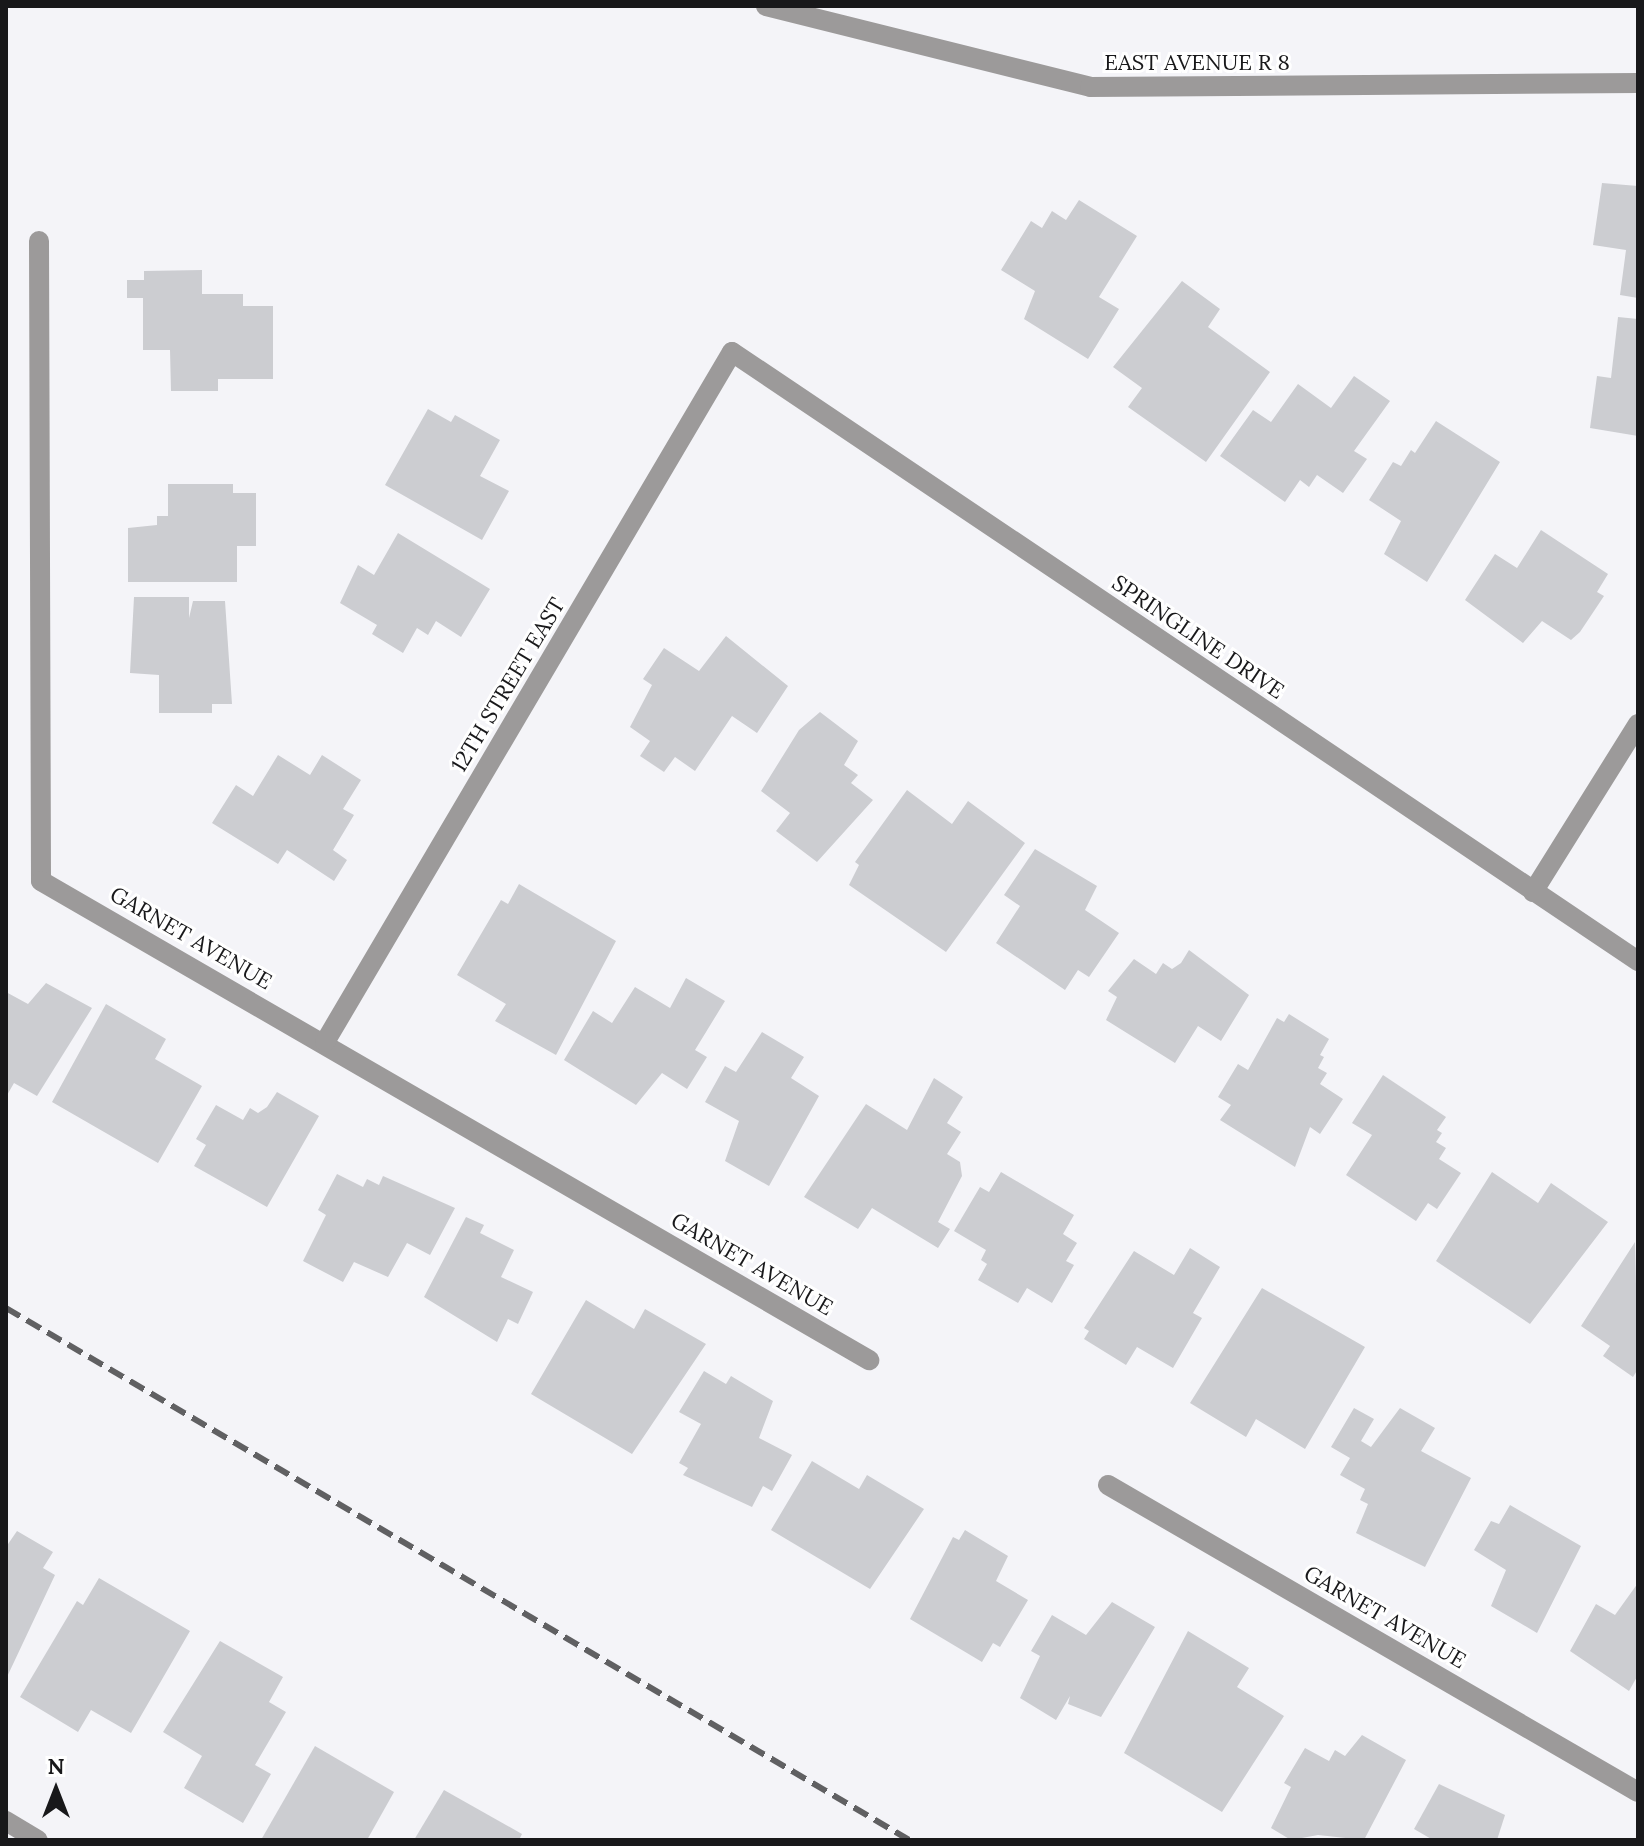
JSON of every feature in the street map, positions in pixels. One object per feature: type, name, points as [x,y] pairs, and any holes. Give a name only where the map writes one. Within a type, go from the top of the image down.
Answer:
[{"type":"street","name":"EAST AVENUE R 8","points":[[766,6],[1090,87],[1638,83]]},
{"type":"street","name":"GARNET AVENUE","points":[[39,241],[41,881],[325,1042],[869,1360]]},
{"type":"street","name":"12TH STREET EAST","points":[[325,1042],[732,352]]},
{"type":"street","name":"SPRINGLINE DRIVE","points":[[732,352],[1638,961]]},
{"type":"street","points":[[1533,892],[1638,724]]},
{"type":"street","name":"GARNET AVENUE","points":[[1108,1485],[1638,1792]]},
{"type":"street","points":[[6,1821],[38,1840]]},
{"type":"building","points":[[1602,183],[1638,186],[1638,298],[1620,295],[1626,250],[1593,245]]},
{"type":"building","points":[[1079,200],[1137,236],[1099,297],[1119,309],[1088,359],[1024,319],[1035,291],[1001,270],[1031,221],[1042,228],[1052,211],[1066,220]]},
{"type":"building","points":[[202,270],[202,294],[243,294],[243,306],[273,306],[273,379],[218,379],[218,391],[171,391],[170,350],[143,350],[143,298],[127,298],[127,280],[144,280],[144,271]]},
{"type":"building","points":[[1182,281],[1220,309],[1208,327],[1270,372],[1206,462],[1128,407],[1142,388],[1113,367]]},
{"type":"building","points":[[1618,317],[1638,319],[1638,436],[1590,428],[1597,376],[1611,378]]},
{"type":"building","points":[[1354,376],[1390,401],[1354,451],[1367,459],[1343,493],[1317,475],[1309,487],[1300,480],[1285,502],[1220,456],[1253,410],[1271,422],[1298,384],[1331,408]]},
{"type":"building","points":[[428,409],[451,422],[455,415],[500,440],[480,476],[509,491],[482,540],[385,485]]},
{"type":"building","points":[[1436,421],[1500,462],[1427,582],[1384,554],[1401,521],[1369,500],[1393,462],[1401,466],[1411,450],[1415,453]]},
{"type":"building","points":[[168,484],[233,484],[233,493],[256,493],[256,546],[237,546],[237,582],[128,582],[128,528],[157,525],[157,516],[168,516]]},
{"type":"building","points":[[1541,530],[1608,574],[1597,592],[1604,596],[1580,632],[1571,640],[1542,621],[1523,643],[1465,600],[1495,554],[1517,568]]},
{"type":"building","points":[[398,533],[490,589],[461,637],[436,621],[428,635],[417,628],[403,653],[372,634],[377,625],[340,603],[358,565],[374,575]]},
{"type":"building","points":[[134,597],[189,597],[189,618],[193,601],[225,601],[232,704],[212,704],[212,713],[159,713],[159,675],[130,673]]},
{"type":"building","points":[[726,636],[788,686],[757,733],[732,716],[695,771],[675,757],[664,772],[640,756],[650,741],[630,727],[652,685],[643,679],[664,648],[699,671]]},
{"type":"building","points":[[820,712],[858,741],[844,765],[858,775],[851,783],[873,800],[817,862],[776,831],[790,813],[761,791],[799,730]]},
{"type":"building","points":[[278,755],[310,775],[322,755],[361,780],[343,809],[354,815],[333,850],[347,860],[334,881],[287,850],[278,864],[212,823],[236,785],[253,796]]},
{"type":"building","points":[[907,790],[952,824],[968,801],[1025,843],[946,952],[849,885],[859,865],[855,862]]},
{"type":"building","points":[[1035,849],[1097,886],[1085,910],[1119,933],[1089,977],[1078,970],[1065,990],[996,943],[1020,906],[1004,895]]},
{"type":"building","points":[[519,884],[616,941],[556,1055],[495,1021],[506,1004],[457,975],[501,900],[508,904]]},
{"type":"building","points":[[1189,950],[1249,995],[1221,1041],[1198,1026],[1175,1063],[1106,1020],[1117,997],[1108,991],[1134,959],[1156,974],[1163,963],[1172,969],[1181,963]]},
{"type":"building","points":[[686,978],[725,1001],[695,1050],[707,1057],[687,1089],[662,1073],[636,1105],[564,1060],[593,1011],[612,1023],[635,987],[670,1008]]},
{"type":"building","points":[[46,983],[92,1008],[37,1096],[14,1083],[6,1097],[6,992],[28,1004]]},
{"type":"building","points":[[106,1004],[166,1039],[155,1059],[202,1086],[158,1163],[52,1102]]},
{"type":"building","points":[[1289,1014],[1329,1039],[1320,1055],[1324,1057],[1318,1068],[1327,1073],[1320,1084],[1343,1099],[1320,1134],[1310,1127],[1295,1167],[1220,1120],[1231,1105],[1218,1097],[1238,1064],[1248,1070],[1277,1018],[1284,1022]]},
{"type":"building","points":[[762,1032],[804,1057],[791,1078],[819,1096],[769,1186],[725,1161],[739,1121],[705,1102],[725,1066],[736,1072]]},
{"type":"building","points":[[1383,1075],[1446,1117],[1437,1130],[1442,1133],[1436,1142],[1446,1148],[1439,1159],[1461,1173],[1437,1209],[1428,1203],[1416,1221],[1346,1175],[1372,1135],[1352,1123]]},
{"type":"building","points":[[934,1078],[963,1097],[947,1123],[961,1132],[947,1154],[960,1162],[962,1176],[938,1222],[950,1229],[938,1248],[872,1208],[858,1229],[804,1197],[866,1104],[907,1130]]},
{"type":"building","points":[[277,1092],[319,1116],[267,1207],[194,1166],[206,1145],[196,1139],[216,1105],[243,1120],[250,1108],[258,1113],[267,1107]]},
{"type":"building","points":[[1001,1172],[1074,1215],[1063,1234],[1077,1243],[1066,1261],[1074,1265],[1052,1303],[1027,1288],[1018,1303],[978,1280],[987,1264],[981,1260],[986,1250],[954,1231],[980,1187],[989,1192]]},
{"type":"building","points":[[1492,1172],[1538,1203],[1551,1183],[1608,1222],[1530,1324],[1436,1261]]},
{"type":"building","points":[[337,1174],[363,1187],[367,1179],[379,1185],[383,1176],[455,1208],[430,1255],[407,1243],[388,1277],[354,1262],[343,1282],[303,1261],[326,1215],[318,1210]]},
{"type":"building","points":[[466,1217],[484,1225],[480,1233],[514,1250],[501,1277],[533,1292],[518,1324],[508,1319],[497,1342],[424,1297]]},
{"type":"building","points":[[1635,1242],[1638,1369],[1633,1377],[1603,1356],[1610,1346],[1581,1326]]},
{"type":"building","points":[[1190,1248],[1220,1267],[1193,1313],[1202,1318],[1173,1368],[1137,1347],[1126,1365],[1084,1339],[1089,1331],[1084,1328],[1134,1251],[1174,1275]]},
{"type":"building","points":[[1262,1288],[1365,1347],[1305,1449],[1256,1419],[1246,1437],[1190,1403]]},
{"type":"building","points":[[586,1300],[634,1329],[645,1309],[706,1344],[632,1454],[531,1394]]},
{"type":"building","points":[[704,1371],[726,1384],[731,1376],[773,1401],[759,1438],[792,1455],[772,1491],[763,1486],[752,1507],[683,1475],[688,1468],[679,1463],[701,1424],[679,1412]]},
{"type":"building","points":[[1354,1408],[1374,1419],[1361,1441],[1371,1447],[1400,1408],[1435,1428],[1421,1451],[1471,1478],[1425,1567],[1356,1533],[1368,1504],[1360,1500],[1365,1489],[1340,1475],[1350,1458],[1331,1447]]},
{"type":"building","points":[[812,1461],[859,1489],[867,1475],[924,1509],[870,1589],[771,1530]]},
{"type":"building","points":[[1510,1505],[1581,1546],[1537,1633],[1491,1606],[1506,1570],[1474,1550],[1491,1521],[1499,1524]]},
{"type":"building","points":[[965,1530],[1008,1556],[996,1581],[1028,1600],[1000,1647],[993,1643],[982,1662],[910,1619],[953,1537],[959,1540]]},
{"type":"building","points":[[17,1531],[53,1552],[43,1568],[55,1575],[6,1679],[6,1547]]},
{"type":"building","points":[[99,1578],[190,1631],[131,1733],[91,1710],[78,1732],[20,1697],[77,1601],[83,1605]]},
{"type":"building","points":[[1638,1583],[1638,1675],[1629,1691],[1570,1651],[1596,1604],[1615,1615]]},
{"type":"building","points":[[1112,1602],[1155,1627],[1101,1717],[1068,1704],[1070,1696],[1056,1720],[1020,1698],[1040,1656],[1031,1651],[1052,1615],[1086,1635]]},
{"type":"building","points":[[1188,1631],[1249,1668],[1237,1687],[1284,1716],[1222,1812],[1124,1753]]},
{"type":"building","points":[[220,1641],[283,1677],[269,1702],[286,1712],[255,1765],[271,1774],[243,1823],[184,1788],[202,1756],[163,1732]]},
{"type":"building","points":[[1362,1735],[1406,1760],[1364,1840],[1318,1835],[1291,1840],[1271,1828],[1291,1787],[1284,1783],[1305,1748],[1329,1761],[1335,1750],[1345,1756]]},
{"type":"building","points":[[315,1746],[394,1792],[367,1840],[261,1840]]},
{"type":"building","points":[[1439,1784],[1505,1815],[1497,1840],[1433,1840],[1414,1829]]},
{"type":"building","points":[[444,1790],[522,1834],[519,1840],[414,1840]]},
{"type":"railway","points":[[6,1308],[909,1840]]}]
